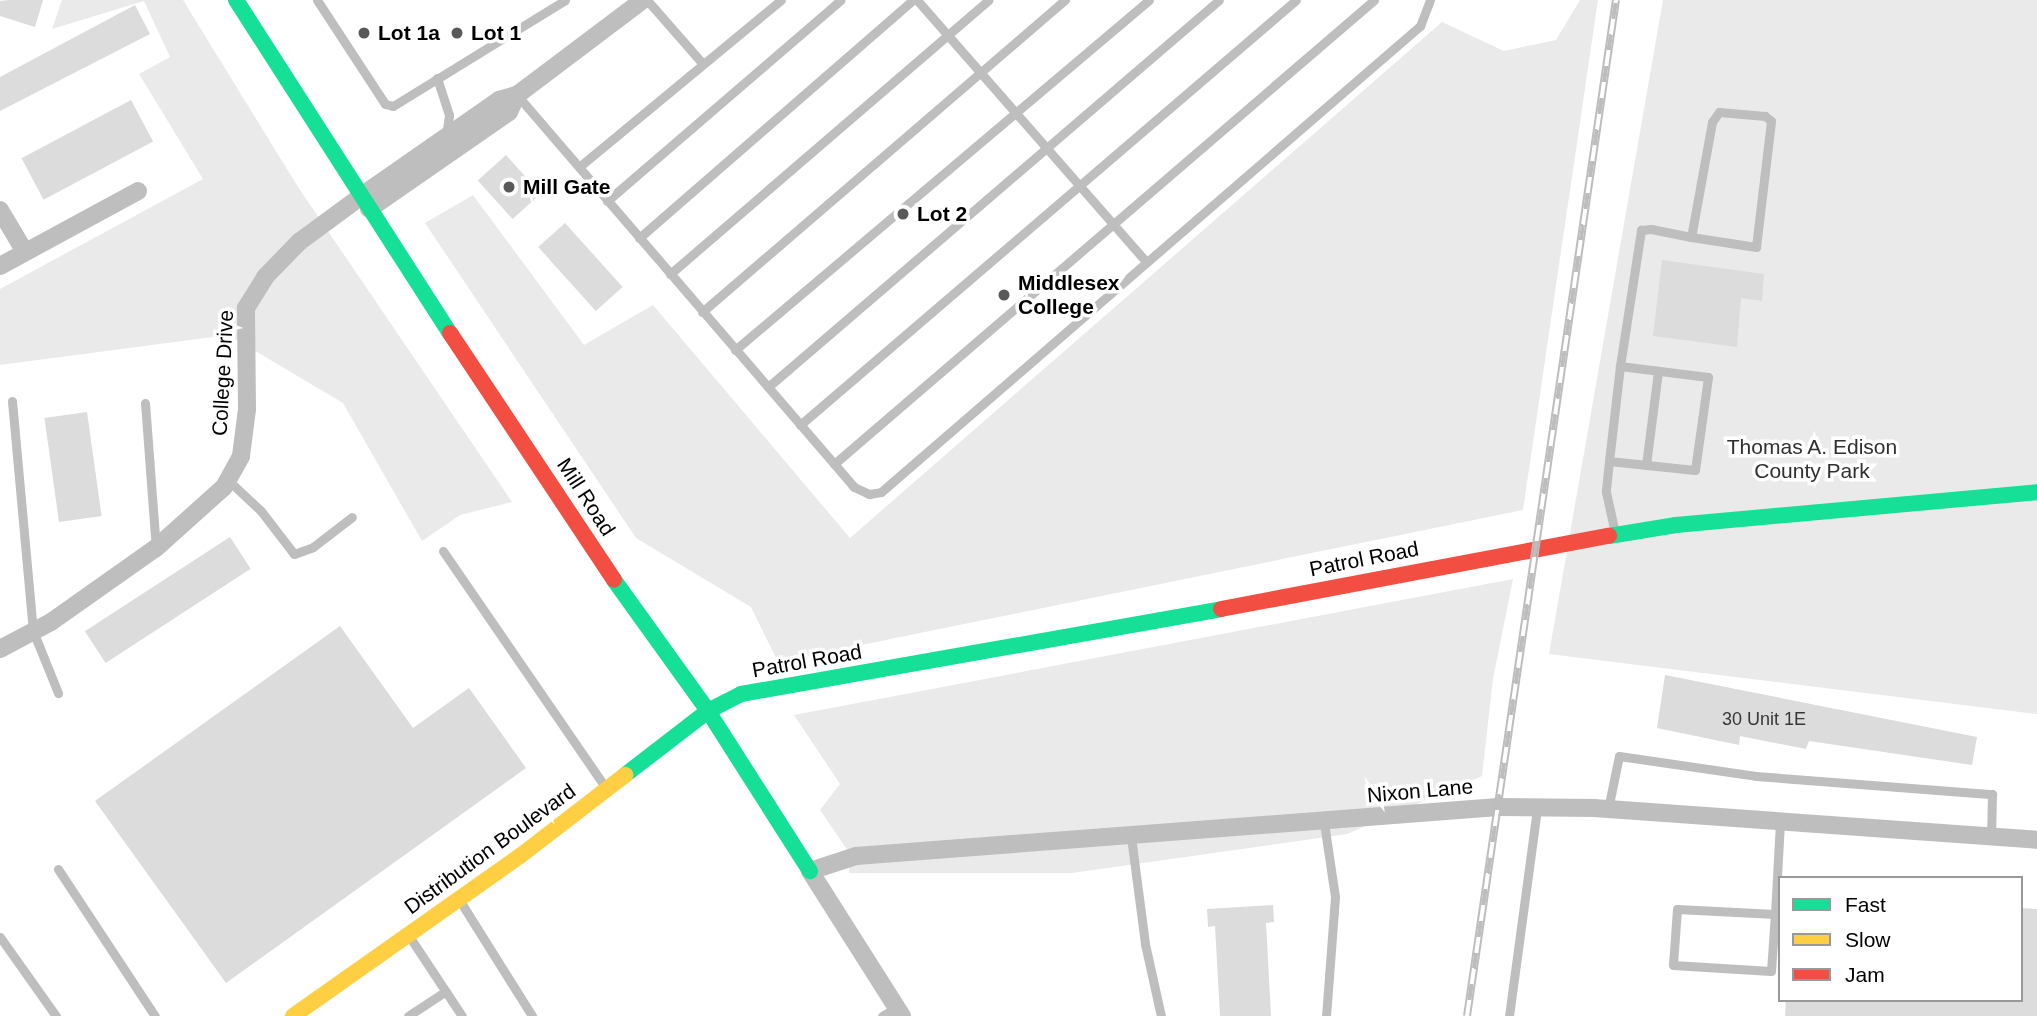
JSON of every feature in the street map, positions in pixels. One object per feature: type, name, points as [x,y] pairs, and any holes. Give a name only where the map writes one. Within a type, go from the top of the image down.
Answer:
[{"type":"street","name":"Mill Road","points":[[236,0],[365,203],[610,575],[708,711],[810,871],[894,1013]]},
{"type":"street","points":[[365,203],[482,121],[499,100],[517,95],[645,0]]},
{"type":"street","points":[[365,203],[446,137],[482,121]]},
{"type":"street","points":[[0,266],[138,191]]},
{"type":"street","name":"College Drive","points":[[0,649],[33,631],[156,548],[228,480],[241,456],[247,409],[246,318],[253,293],[299,242],[365,203]]},
{"type":"street","points":[[0,210],[25,252]]},
{"type":"street","name":"Patrol Road","points":[[708,711],[741,694],[1615,535],[2037,492]]},
{"type":"street","name":"Distribution Boulevard","points":[[293,1016],[459,899],[708,711]]},
{"type":"street","name":"Nixon Lane","points":[[810,871],[856,856],[1324,823],[1498,807],[1608,809],[2037,840]]},
{"type":"lane","points":[[317,0],[385,104],[393,106],[565,0]]},
{"type":"lane","points":[[645,0],[703,64]]},
{"type":"lane","points":[[579,167],[781,0]]},
{"type":"lane","points":[[607,201],[841,0]]},
{"type":"lane","points":[[639,238],[915,0],[1146,262]]},
{"type":"lane","points":[[670,274],[988,0]]},
{"type":"lane","points":[[702,312],[1065,0]]},
{"type":"lane","points":[[735,350],[1149,0]]},
{"type":"lane","points":[[768,387],[1219,0]]},
{"type":"lane","points":[[800,425],[1296,0]]},
{"type":"lane","points":[[834,464],[1111,223],[1374,0]]},
{"type":"lane","points":[[517,95],[854,487],[869,494],[881,492],[1420,26],[1430,0]]},
{"type":"lane","points":[[437,78],[446,98],[446,137]]},
{"type":"lane","points":[[1615,535],[1606,492],[1620,366],[1642,230],[1756,247],[1771,121],[1765,116],[1719,112],[1712,122],[1691,237]]},
{"type":"lane","points":[[1609,461],[1695,470],[1708,377],[1620,366]]},
{"type":"lane","points":[[1646,465],[1658,371]]},
{"type":"lane","points":[[12,401],[33,631],[58,693]]},
{"type":"lane","points":[[145,403],[156,548]]},
{"type":"lane","points":[[228,480],[261,511],[294,554],[313,547],[352,517]]},
{"type":"lane","points":[[443,551],[607,789]]},
{"type":"lane","points":[[1608,809],[1619,755],[1756,776],[1992,794],[1991,837]]},
{"type":"lane","points":[[1510,1016],[1538,808]]},
{"type":"lane","points":[[1775,914],[1677,909],[1673,965],[1771,971],[1775,914],[1780,822]]},
{"type":"lane","points":[[1324,823],[1335,897],[1326,1016]]},
{"type":"lane","points":[[1131,837],[1145,944],[1161,1016]]},
{"type":"lane","points":[[58,869],[155,1016]]},
{"type":"lane","points":[[459,899],[532,1016]]},
{"type":"lane","points":[[408,935],[462,1016]]},
{"type":"lane","points":[[0,937],[56,1016]]},
{"type":"lane","points":[[408,1016],[446,991]]},
{"type":"green space","points":[[62,0],[183,0],[298,187],[512,502],[460,515],[422,541],[343,403],[228,335],[0,365],[0,289],[203,179],[139,74],[170,57],[144,1],[52,29]]},
{"type":"green space","points":[[1580,0],[1598,0],[1523,510],[778,662],[751,607],[636,538],[425,223],[473,195],[584,345],[653,305],[850,538],[1442,22],[1504,51],[1556,40]]},
{"type":"green space","name":"Thomas A. Edison County Park","points":[[1663,0],[2037,0],[2037,714],[1549,654]]},
{"type":"green space","points":[[1513,579],[1493,679],[1482,776],[1347,834],[1072,873],[849,873],[848,851],[820,810],[840,784],[794,715]]},
{"type":"building","points":[[43,0],[35,27],[0,16],[0,1]]},
{"type":"building","points":[[135,5],[150,34],[0,111],[0,77]]},
{"type":"building","points":[[131,100],[153,141],[44,200],[22,158]]},
{"type":"building","name":"Mill Gate","points":[[506,155],[541,194],[513,219],[478,180]]},
{"type":"building","points":[[565,223],[623,287],[596,311],[538,247]]},
{"type":"building","points":[[1662,260],[1764,274],[1762,301],[1741,298],[1737,347],[1653,336]]},
{"type":"building","points":[[87,412],[102,516],[59,522],[44,418]]},
{"type":"building","points":[[230,537],[251,569],[106,663],[85,631]]},
{"type":"building","points":[[340,626],[413,728],[469,688],[526,768],[226,983],[95,801]]},
{"type":"building","points":[[1665,675],[1977,737],[1972,765],[1809,741],[1806,749],[1740,736],[1739,745],[1657,728]]},
{"type":"building","points":[[1273,905],[1274,922],[1266,923],[1271,1016],[1220,1016],[1215,926],[1208,927],[1207,909]]},
{"type":"building","points":[[2023,908],[2037,909],[2037,1016],[1785,1016],[1786,1002],[2023,1002]]},
{"type":"railway","points":[[1467,1016],[1616,0]]},
{"type":"traffic: fast","points":[[236,0],[450,333]]},
{"type":"traffic: fast","points":[[1609,536],[1676,525],[2037,492]]},
{"type":"traffic: fast","points":[[614,580],[708,711],[810,871]]},
{"type":"traffic: fast","points":[[625,775],[708,711],[741,694],[1221,609]]},
{"type":"traffic: slow","points":[[293,1016],[520,856],[625,775]]},
{"type":"traffic: jam","points":[[450,333],[614,580]]},
{"type":"traffic: jam","points":[[1221,609],[1609,536]]},
{"type":"place","name":"Lot 1a","points":[[364,33]]},
{"type":"place","name":"Lot 1","points":[[457,33]]},
{"type":"place","name":"Mill Gate","points":[[509,187]]},
{"type":"place","name":"Lot 2","points":[[903,214]]},
{"type":"place","name":"Middlesex College","points":[[1004,295]]}]
